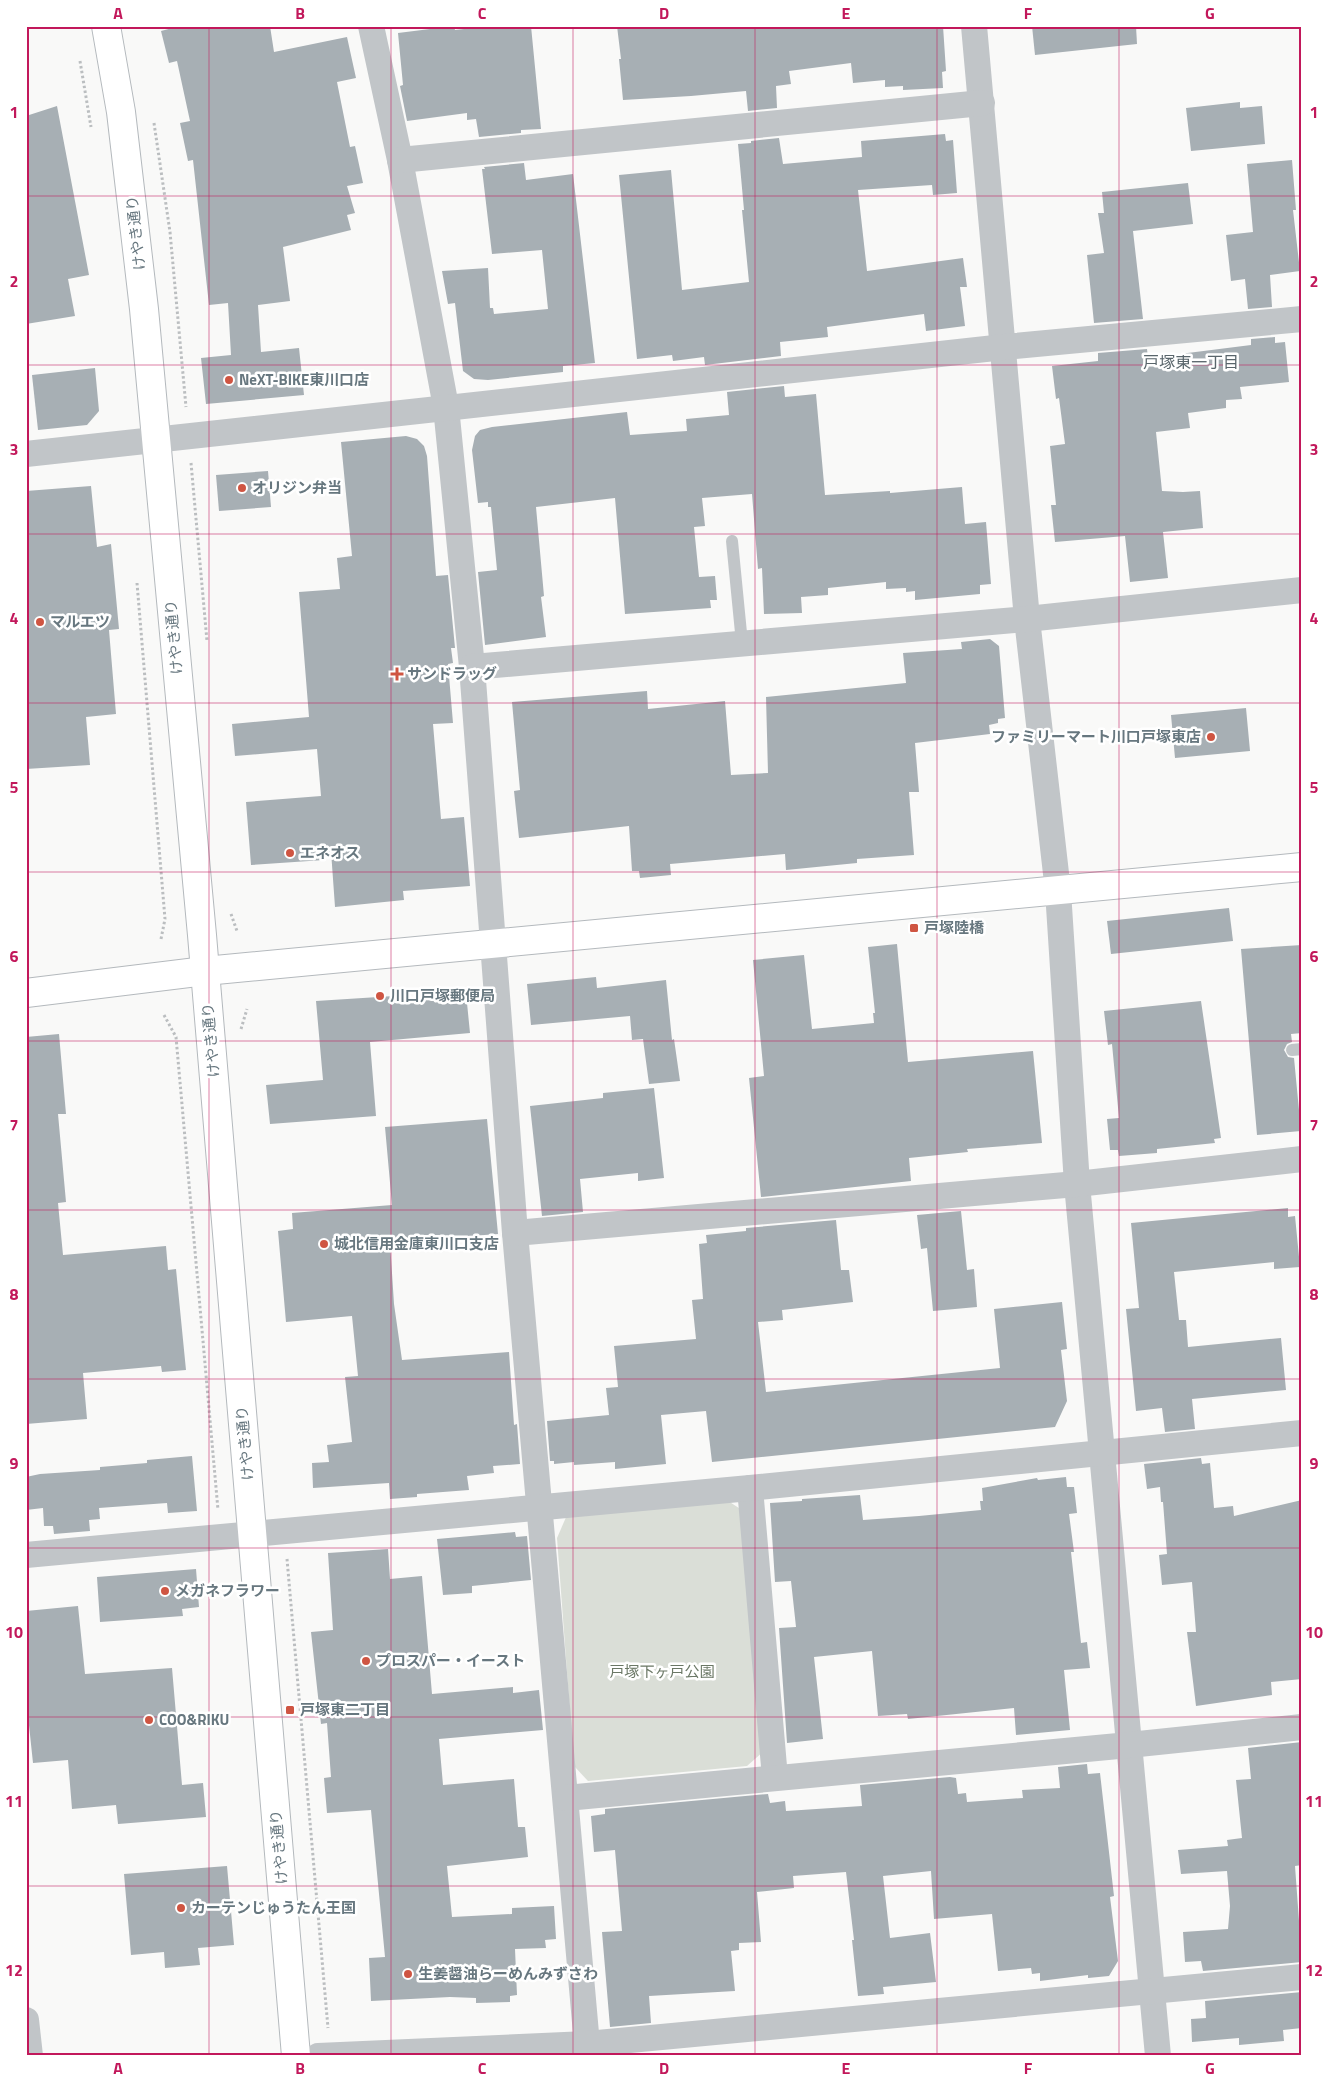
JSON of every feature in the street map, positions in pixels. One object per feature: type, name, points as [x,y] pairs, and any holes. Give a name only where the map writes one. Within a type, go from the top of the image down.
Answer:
[{"type":"street","name":"けやき通り","points":[[106,26],[121,112],[133,203],[206,971],[296,2056]]},
{"type":"street","points":[[371,26],[400,160],[446,407],[472,667],[515,1234],[587,2050]]},
{"type":"street","points":[[974,26],[1027,619],[1058,891],[1077,1184],[1158,2056]]},
{"type":"street","points":[[400,160],[982,103]]},
{"type":"street","points":[[26,454],[1004,347],[1302,318]]},
{"type":"street","points":[[472,667],[1027,619],[1302,590]]},
{"type":"street","points":[[26,994],[206,971],[1302,868]]},
{"type":"street","points":[[515,1234],[1077,1184],[1302,1159]]},
{"type":"street","points":[[26,1555],[539,1506],[750,1488],[1302,1433]]},
{"type":"street","points":[[750,1488],[775,1778]]},
{"type":"street","points":[[566,1798],[1302,1727]]},
{"type":"street","points":[[318,2056],[587,2050],[1302,1977]]},
{"type":"street","points":[[26,2020],[30,2056]]},
{"type":"lane","points":[[732,541],[742,643]]},
{"type":"path","points":[[79,54],[91,129]]},
{"type":"path","points":[[136,573],[165,919],[161,939]]},
{"type":"green space","name":"戸塚下ヶ戸公園","points":[[725,1499],[742,1510],[765,1750],[747,1766],[588,1781],[574,1766],[557,1538],[567,1515]]},
{"type":"building","points":[[180,26],[270,26],[274,52],[347,37],[356,78],[337,82],[350,147],[355,146],[363,183],[347,186],[355,213],[347,215],[351,230],[283,247],[290,301],[258,305],[261,352],[299,348],[304,395],[206,404],[201,358],[231,355],[228,303],[209,305],[193,160],[188,161],[180,123],[190,121],[177,61],[169,63],[161,31]]},
{"type":"building","points":[[454,26],[455,30],[491,26],[531,26],[541,129],[521,130],[521,133],[479,137],[476,119],[467,120],[467,113],[407,121],[400,86],[403,85],[398,33]]},
{"type":"building","points":[[617,26],[943,26],[946,71],[942,72],[943,88],[903,90],[903,86],[885,87],[885,80],[853,83],[851,63],[789,71],[791,84],[776,86],[777,108],[748,111],[746,91],[623,100]]},
{"type":"building","points":[[1032,26],[1136,26],[1137,44],[1035,55]]},
{"type":"building","points":[[1240,102],[1240,108],[1262,106],[1265,144],[1191,151],[1186,108]]},
{"type":"building","points":[[57,106],[89,275],[68,279],[75,316],[26,324],[26,116]]},
{"type":"building","points":[[945,134],[946,141],[953,140],[957,193],[933,195],[932,185],[858,190],[867,271],[963,258],[967,287],[960,287],[965,326],[926,331],[924,314],[827,327],[828,337],[780,342],[781,356],[705,365],[704,357],[673,361],[672,355],[637,359],[619,175],[671,170],[682,290],[749,282],[738,144],[779,138],[783,164],[862,157],[861,141]]},
{"type":"building","points":[[1292,160],[1296,210],[1293,210],[1300,271],[1270,275],[1272,307],[1248,309],[1245,279],[1231,281],[1226,235],[1253,232],[1247,164]]},
{"type":"building","points":[[524,163],[526,180],[573,174],[595,363],[563,366],[563,372],[488,380],[474,379],[463,371],[455,303],[448,304],[442,271],[488,268],[490,308],[493,308],[494,314],[548,309],[542,250],[492,254],[482,169],[485,169],[484,167]]},
{"type":"building","points":[[1188,183],[1193,224],[1133,231],[1143,319],[1094,323],[1087,255],[1104,253],[1098,213],[1104,213],[1102,192]]},
{"type":"building","points":[[1275,337],[1275,343],[1285,342],[1289,382],[1240,387],[1242,399],[1226,400],[1226,408],[1188,413],[1190,428],[1156,432],[1162,491],[1200,491],[1203,528],[1163,532],[1168,578],[1130,582],[1125,536],[1055,542],[1051,505],[1056,505],[1050,446],[1065,444],[1059,398],[1056,399],[1052,366],[1098,361],[1098,353],[1147,349],[1148,358],[1251,345],[1251,339]]},
{"type":"building","points":[[95,368],[99,411],[87,425],[38,430],[32,375]]},
{"type":"building","points":[[784,386],[785,397],[816,394],[825,495],[890,491],[890,493],[962,487],[965,524],[986,522],[991,584],[980,585],[980,594],[915,600],[915,591],[906,592],[906,588],[886,589],[886,582],[828,588],[828,595],[801,597],[802,613],[764,614],[762,568],[758,569],[752,494],[702,498],[705,526],[694,527],[699,577],[715,576],[717,600],[710,600],[711,608],[625,614],[615,498],[536,507],[544,596],[541,597],[546,637],[485,645],[478,572],[497,570],[491,507],[488,507],[488,502],[478,503],[472,450],[475,436],[480,430],[492,427],[627,412],[630,435],[687,431],[686,419],[729,415],[727,392]]},
{"type":"building","points":[[406,436],[417,439],[424,446],[427,456],[436,576],[448,575],[455,648],[451,648],[453,663],[448,664],[453,723],[433,724],[441,819],[464,817],[470,886],[403,891],[404,900],[335,907],[331,851],[324,860],[251,865],[246,802],[321,796],[317,749],[235,756],[232,724],[309,717],[299,592],[340,589],[337,558],[352,556],[341,442]]},
{"type":"building","points":[[268,471],[271,507],[219,511],[216,475]]},
{"type":"building","points":[[91,486],[97,547],[111,544],[119,629],[109,630],[116,714],[86,717],[90,765],[26,769],[26,491]]},
{"type":"building","points":[[990,639],[999,646],[1005,718],[998,719],[998,723],[989,725],[990,734],[915,743],[919,792],[909,792],[914,855],[857,859],[857,863],[786,870],[785,854],[670,864],[671,875],[640,878],[639,871],[632,871],[629,826],[519,838],[514,791],[520,790],[512,702],[647,691],[648,709],[725,701],[731,775],[768,773],[766,697],[906,683],[903,653],[962,649],[961,642]]},
{"type":"building","points":[[1246,708],[1250,751],[1175,758],[1171,715]]},
{"type":"building","points":[[1229,908],[1233,941],[1111,954],[1107,921]]},
{"type":"building","points":[[897,944],[908,1062],[1033,1051],[1042,1143],[967,1149],[968,1152],[909,1158],[911,1181],[761,1197],[749,1078],[764,1076],[753,960],[804,955],[812,1029],[874,1023],[873,1013],[875,1013],[868,947]]},
{"type":"building","points":[[1302,945],[1302,1033],[1291,1034],[1292,1042],[1287,1044],[1284,1050],[1288,1057],[1294,1058],[1301,1131],[1257,1135],[1241,949]]},
{"type":"building","points":[[596,977],[597,988],[666,980],[672,1040],[674,1039],[680,1081],[649,1084],[643,1039],[632,1040],[630,1016],[531,1025],[527,984]]},
{"type":"building","points":[[466,993],[470,1033],[370,1042],[376,1116],[270,1124],[266,1085],[323,1080],[316,1001],[394,996],[394,999]]},
{"type":"building","points":[[1201,1001],[1221,1138],[1214,1139],[1215,1143],[1157,1149],[1157,1153],[1119,1156],[1118,1150],[1110,1150],[1107,1119],[1119,1118],[1112,1044],[1108,1045],[1104,1011]]},
{"type":"building","points":[[59,1034],[66,1114],[58,1114],[66,1202],[58,1203],[63,1255],[166,1246],[168,1270],[176,1269],[186,1370],[162,1372],[161,1366],[83,1373],[87,1419],[26,1424],[26,1037]]},
{"type":"building","points":[[654,1088],[664,1178],[638,1181],[638,1173],[580,1179],[583,1212],[542,1216],[530,1106],[603,1098],[603,1093]]},
{"type":"building","points":[[487,1119],[498,1234],[390,1242],[394,1304],[402,1360],[509,1352],[514,1425],[517,1424],[520,1464],[493,1466],[494,1473],[467,1476],[469,1490],[417,1494],[417,1497],[390,1499],[389,1483],[313,1488],[312,1463],[329,1462],[327,1445],[352,1442],[345,1377],[358,1376],[352,1316],[286,1322],[278,1231],[293,1229],[292,1213],[392,1205],[385,1127]]},
{"type":"building","points":[[1288,1208],[1288,1217],[1295,1216],[1300,1267],[1274,1269],[1274,1262],[1174,1272],[1179,1320],[1186,1320],[1188,1347],[1281,1338],[1286,1390],[1192,1399],[1195,1429],[1165,1432],[1162,1408],[1136,1411],[1126,1309],[1139,1308],[1131,1223]]},
{"type":"building","points":[[961,1211],[967,1270],[974,1269],[977,1307],[933,1311],[927,1248],[921,1249],[917,1215]]},
{"type":"building","points":[[836,1220],[841,1270],[849,1270],[853,1302],[782,1310],[783,1320],[758,1322],[766,1392],[1000,1368],[994,1309],[1062,1302],[1067,1349],[1061,1350],[1067,1401],[1055,1427],[712,1462],[706,1411],[661,1415],[666,1464],[615,1469],[615,1462],[574,1465],[574,1462],[554,1464],[554,1461],[550,1461],[547,1421],[609,1415],[606,1388],[618,1387],[614,1346],[696,1339],[692,1300],[703,1299],[699,1244],[707,1243],[706,1235],[746,1231],[746,1228]]},
{"type":"building","points":[[192,1456],[197,1511],[168,1513],[167,1503],[99,1508],[100,1519],[89,1520],[90,1531],[54,1534],[53,1526],[44,1526],[43,1508],[26,1510],[26,1477],[40,1474],[100,1470],[100,1467],[147,1463],[147,1460]]},
{"type":"building","points":[[1201,1458],[1202,1464],[1210,1463],[1214,1508],[1233,1506],[1234,1516],[1302,1500],[1302,1679],[1271,1682],[1272,1695],[1196,1706],[1187,1632],[1196,1632],[1192,1582],[1162,1585],[1159,1555],[1167,1554],[1163,1502],[1161,1502],[1160,1487],[1147,1489],[1144,1464]]},
{"type":"building","points":[[1066,1477],[1067,1487],[1074,1487],[1077,1513],[1069,1514],[1074,1552],[1071,1552],[1081,1643],[1087,1642],[1090,1668],[1064,1670],[1070,1730],[1016,1735],[1014,1708],[908,1719],[907,1714],[878,1716],[872,1651],[814,1657],[823,1739],[787,1743],[779,1628],[796,1627],[791,1581],[775,1582],[770,1503],[860,1495],[863,1520],[919,1516],[981,1510],[980,1501],[983,1501],[982,1488],[1037,1478],[1038,1480]]},
{"type":"building","points":[[515,1532],[516,1537],[527,1536],[531,1580],[472,1586],[472,1593],[443,1595],[437,1539]]},
{"type":"building","points":[[388,1549],[390,1579],[422,1576],[432,1694],[513,1687],[513,1693],[539,1690],[543,1730],[439,1739],[443,1785],[514,1779],[518,1827],[525,1827],[528,1857],[447,1866],[452,1917],[512,1914],[512,1908],[554,1906],[556,1939],[545,1940],[546,1948],[515,1949],[517,1995],[510,1996],[510,2002],[476,2003],[476,1998],[450,1997],[371,2001],[369,1958],[385,1957],[371,1810],[327,1813],[324,1778],[331,1777],[327,1723],[321,1724],[311,1632],[333,1630],[328,1553]]},
{"type":"building","points":[[196,1569],[199,1607],[182,1609],[183,1616],[100,1622],[97,1577]]},
{"type":"building","points":[[78,1606],[85,1674],[172,1668],[182,1785],[203,1783],[206,1817],[118,1824],[116,1805],[72,1809],[68,1760],[33,1763],[26,1697],[26,1611]]},
{"type":"building","points":[[1302,1742],[1302,1865],[1295,1866],[1302,1962],[1203,1971],[1201,1961],[1185,1962],[1183,1932],[1228,1929],[1230,1906],[1227,1871],[1181,1874],[1178,1850],[1228,1846],[1227,1840],[1242,1838],[1236,1780],[1251,1779],[1248,1748]]},
{"type":"building","points":[[1087,1764],[1088,1774],[1100,1773],[1114,1896],[1110,1897],[1118,1961],[1109,1976],[1088,1978],[1088,1975],[1040,1981],[1040,1973],[1032,1974],[1031,1968],[998,1971],[992,1914],[934,1919],[931,1871],[883,1876],[890,1938],[930,1933],[936,1982],[883,1987],[884,1994],[858,1996],[846,1872],[793,1876],[794,1888],[757,1892],[761,1942],[739,1943],[739,1950],[731,1951],[735,1991],[649,1996],[651,2023],[610,2027],[602,1932],[622,1931],[615,1850],[594,1852],[591,1816],[605,1814],[605,1809],[768,1794],[770,1803],[785,1801],[786,1811],[862,1806],[860,1785],[950,1777],[956,1778],[958,1794],[966,1793],[967,1802],[1023,1798],[1022,1790],[1060,1788],[1058,1767]]},
{"type":"building","points":[[227,1866],[234,1945],[198,1948],[200,1965],[165,1968],[164,1952],[131,1955],[124,1874]]},
{"type":"building","points":[[1302,1992],[1302,2028],[1283,2030],[1284,2041],[1239,2045],[1239,2038],[1192,2042],[1191,2019],[1206,2018],[1205,2001]]},
{"type":"place","name":"NeXT-BIKE東川口店","points":[[229,380]]},
{"type":"place","name":"オリジン弁当","points":[[242,488]]},
{"type":"place","name":"マルエツ","points":[[40,622]]},
{"type":"place","name":"サンドラッグ","points":[[397,674]]},
{"type":"place","name":"ファミリーマート川口戸塚東店","points":[[1211,737]]},
{"type":"place","name":"エネオス","points":[[290,853]]},
{"type":"place","name":"戸塚陸橋","points":[[914,928]]},
{"type":"place","name":"川口戸塚郵便局","points":[[380,996]]},
{"type":"place","name":"城北信用金庫東川口支店","points":[[324,1244]]},
{"type":"place","name":"メガネフラワー","points":[[165,1591]]},
{"type":"place","name":"プロスパー・イースト","points":[[366,1661]]},
{"type":"place","name":"戸塚東二丁目","points":[[290,1710]]},
{"type":"place","name":"COO&RIKU","points":[[149,1720]]},
{"type":"place","name":"カーテンじゅうたん王国","points":[[181,1908]]},
{"type":"place","name":"生姜醤油らーめんみずさわ","points":[[408,1974]]},
{"type":"district","name":"戸塚東一丁目","points":[[1191,362]]}]
